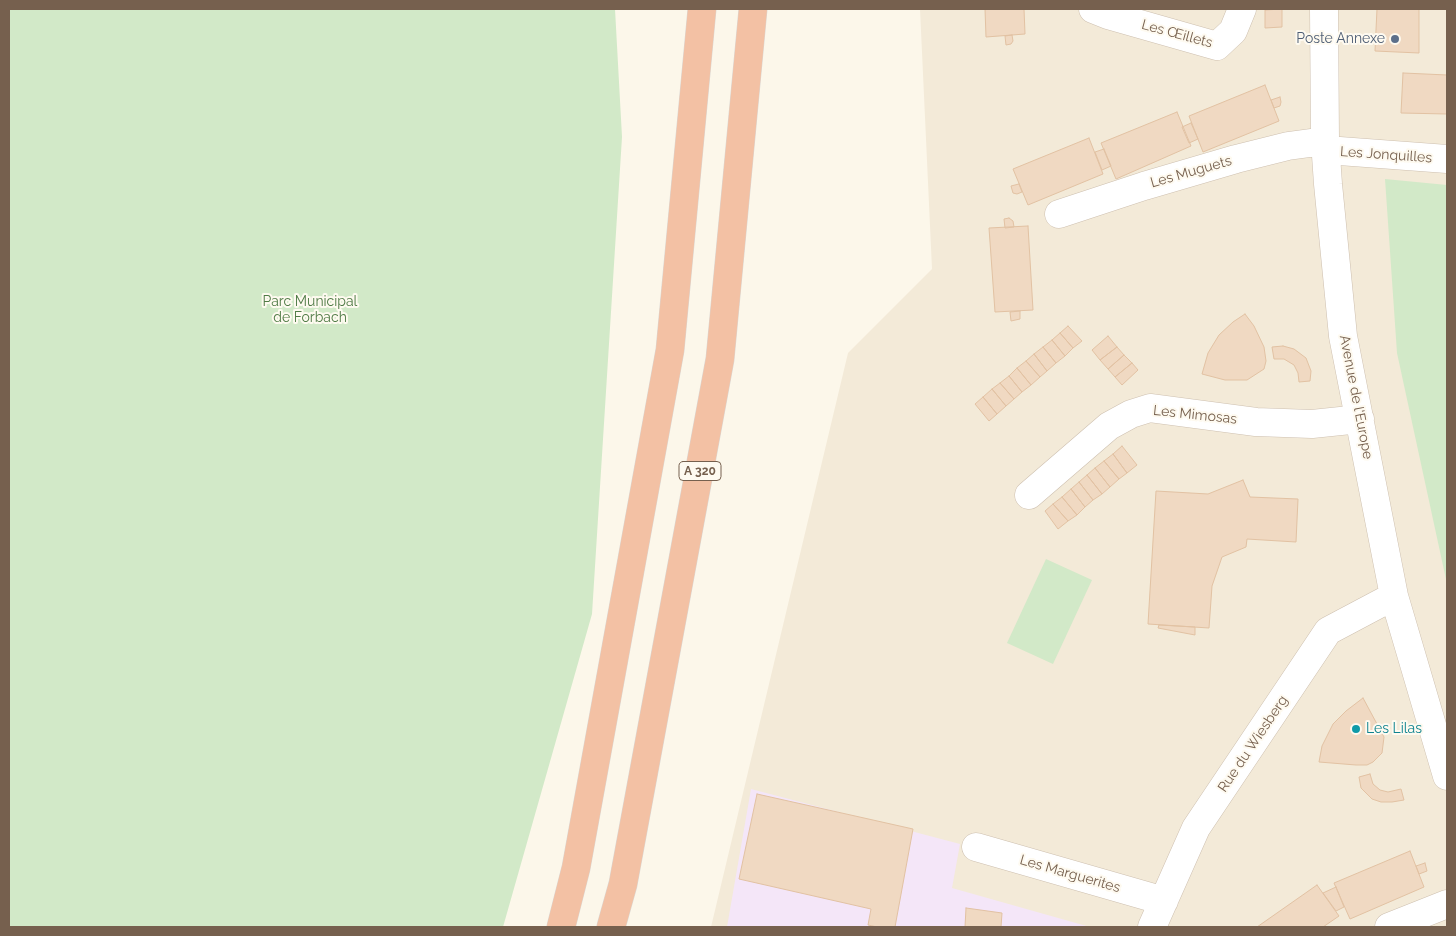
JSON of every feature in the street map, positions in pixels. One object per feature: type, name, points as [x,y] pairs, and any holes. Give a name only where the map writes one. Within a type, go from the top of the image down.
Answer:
[{"type":"highway","points":[[561,927],[577,858],[670,350],[702,9]]},
{"type":"highway","name":"A 320","points":[[611,927],[625,874],[720,359],[753,9]]},
{"type":"street","name":"Les Œillets","points":[[1093,9],[1217,46],[1234,31],[1242,9]]},
{"type":"street","name":"Avenue de l'Europe","points":[[1324,9],[1328,184],[1343,336],[1394,596],[1447,776]]},
{"type":"street","name":"Les Jonquilles","points":[[1326,145],[1447,159]]},
{"type":"street","name":"Les Muguets","points":[[1059,214],[1144,186],[1236,159],[1288,146],[1326,145]]},
{"type":"street","name":"Les Mimosas","points":[[1029,495],[1109,426],[1131,414],[1150,408],[1256,422],[1312,424],[1360,419]]},
{"type":"street","name":"Rue du Wiesberg","points":[[1152,927],[1196,828],[1328,631],[1394,596]]},
{"type":"street","name":"Les Marguerites","points":[[976,847],[1164,901]]},
{"type":"street","points":[[1389,927],[1447,904]]},
{"type":"shaded area","points":[[920,9],[1447,9],[1447,927],[711,927],[848,353],[932,269]]},
{"type":"shaded area","points":[[751,789],[960,844],[952,888],[1090,927],[727,927]]},
{"type":"green space","name":"Parc Municipal de Forbach","points":[[9,9],[615,9],[622,137],[592,614],[503,927],[9,927]]},
{"type":"green space","points":[[1385,179],[1447,185],[1447,584],[1397,353]]},
{"type":"green space","points":[[1046,559],[1092,580],[1053,664],[1007,643]]},
{"type":"building","points":[[985,9],[1024,9],[1025,34],[986,37]]},
{"type":"building","points":[[1282,9],[1282,27],[1265,28],[1265,10]]},
{"type":"building","points":[[1377,9],[1419,9],[1419,53],[1375,51]]},
{"type":"building","points":[[1012,35],[1013,41],[1011,44],[1006,45],[1005,36]]},
{"type":"building","points":[[1403,73],[1447,75],[1447,114],[1401,113]]},
{"type":"building","points":[[1265,85],[1279,121],[1203,152],[1189,116]]},
{"type":"building","points":[[1280,97],[1280,106],[1274,108],[1271,100]]},
{"type":"building","points":[[1177,112],[1191,146],[1116,179],[1101,143]]},
{"type":"building","points":[[1191,123],[1198,139],[1189,143],[1182,127]]},
{"type":"building","points":[[1089,138],[1103,174],[1028,205],[1013,169]]},
{"type":"building","points":[[1104,149],[1111,166],[1102,170],[1095,152]]},
{"type":"building","points":[[1019,184],[1022,192],[1013,193],[1011,186]]},
{"type":"building","points":[[1009,218],[1013,221],[1014,227],[1005,228],[1004,219]]},
{"type":"building","points":[[1028,226],[1033,310],[995,312],[989,228]]},
{"type":"building","points":[[1020,311],[1020,319],[1011,321],[1010,312]]},
{"type":"building","points":[[1245,314],[1254,326],[1264,347],[1266,361],[1264,369],[1247,380],[1225,380],[1202,374],[1208,353],[1219,335]]},
{"type":"building","points":[[1068,326],[1082,341],[1073,348],[1060,333]]},
{"type":"building","points":[[1060,333],[1073,348],[1065,356],[1052,340]]},
{"type":"building","points":[[1108,336],[1117,347],[1100,360],[1092,350]]},
{"type":"building","points":[[1052,340],[1065,356],[1056,363],[1043,347]]},
{"type":"building","points":[[1283,346],[1294,349],[1306,358],[1311,371],[1310,381],[1299,382],[1298,373],[1294,365],[1284,359],[1274,359],[1272,347]]},
{"type":"building","points":[[1043,347],[1056,363],[1047,371],[1034,354]]},
{"type":"building","points":[[1117,347],[1124,355],[1108,369],[1100,360]]},
{"type":"building","points":[[1034,354],[1047,371],[1040,377],[1026,361]]},
{"type":"building","points":[[1124,355],[1132,363],[1115,377],[1108,369]]},
{"type":"building","points":[[1026,361],[1040,377],[1031,385],[1017,368]]},
{"type":"building","points":[[1132,363],[1138,370],[1122,385],[1115,377]]},
{"type":"building","points":[[1017,368],[1031,385],[1022,392],[1009,376]]},
{"type":"building","points":[[1009,376],[1022,392],[1014,399],[1000,383]]},
{"type":"building","points":[[1000,383],[1014,399],[1006,406],[992,389]]},
{"type":"building","points":[[992,389],[1006,406],[997,414],[983,397]]},
{"type":"building","points":[[983,397],[997,414],[989,421],[975,404]]},
{"type":"building","points":[[1122,446],[1137,465],[1127,473],[1113,454]]},
{"type":"building","points":[[1113,454],[1127,473],[1119,479],[1104,461]]},
{"type":"building","points":[[1104,461],[1119,479],[1110,487],[1095,468]]},
{"type":"building","points":[[1095,468],[1110,487],[1102,494],[1087,475]]},
{"type":"building","points":[[1087,475],[1102,494],[1093,500],[1079,482]]},
{"type":"building","points":[[1243,480],[1250,497],[1298,499],[1296,542],[1247,539],[1246,547],[1222,557],[1212,586],[1209,628],[1148,624],[1156,491],[1208,494]]},
{"type":"building","points":[[1079,482],[1093,500],[1085,507],[1071,489]]},
{"type":"building","points":[[1071,489],[1085,507],[1077,515],[1062,497]]},
{"type":"building","points":[[1062,497],[1077,515],[1068,521],[1053,504]]},
{"type":"building","points":[[1053,504],[1068,521],[1058,529],[1045,511]]},
{"type":"building","points":[[1159,625],[1195,627],[1195,635],[1158,628]]},
{"type":"building","name":"Les Lilas","points":[[1363,698],[1384,737],[1382,753],[1367,765],[1319,762],[1322,746],[1333,724]]},
{"type":"building","points":[[1370,774],[1373,784],[1380,790],[1388,792],[1401,789],[1404,800],[1381,802],[1372,799],[1361,788],[1359,777]]},
{"type":"building","points":[[757,794],[913,829],[895,927],[868,925],[871,909],[739,879]]},
{"type":"building","points":[[1410,851],[1424,887],[1350,919],[1334,883]]},
{"type":"building","points":[[1425,863],[1427,871],[1419,874],[1416,866]]},
{"type":"building","points":[[1317,885],[1339,916],[1323,927],[1257,927]]},
{"type":"building","points":[[1336,887],[1344,907],[1336,911],[1323,893]]},
{"type":"building","points":[[966,908],[1002,913],[1001,927],[965,927]]},
{"type":"place","name":"Poste Annexe","points":[[1395,39]]},
{"type":"place","name":"Les Lilas","points":[[1356,729]]}]
